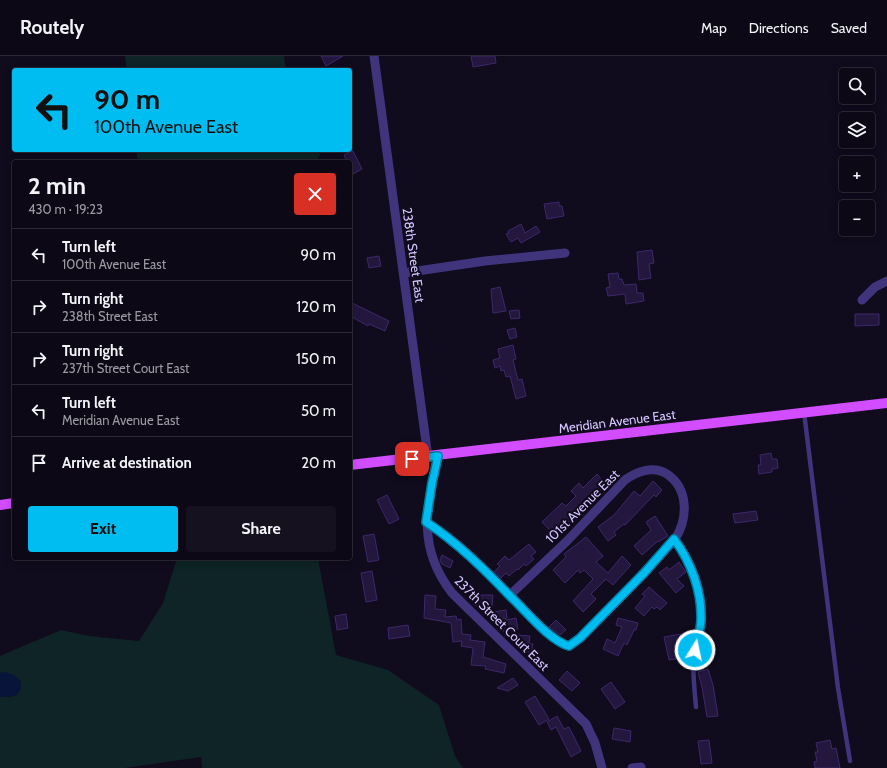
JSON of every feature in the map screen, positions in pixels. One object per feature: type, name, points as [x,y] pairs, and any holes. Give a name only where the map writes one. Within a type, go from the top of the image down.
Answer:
[{"type":"main road","name":"Meridian Avenue East","points":[[352,465],[433,457],[887,403]]},
{"type":"main road","points":[[0,505],[12,503]]},
{"type":"street","name":"238th Street East","points":[[374,56],[404,273],[433,457]]},
{"type":"street","points":[[404,273],[485,261],[565,253]]},
{"type":"street","points":[[862,300],[875,287],[887,281]]},
{"type":"street","name":"237th Street Court East","points":[[433,457],[432,483],[426,522],[429,551],[442,581],[452,593],[586,724],[595,743],[602,768]]},
{"type":"street","name":"101st Avenue East","points":[[510,595],[567,541],[625,480],[635,473],[657,470],[672,478],[680,488],[685,511],[683,520],[674,539]]},
{"type":"street","points":[[426,522],[448,538],[546,630],[564,644],[569,646],[580,638],[645,572],[674,539]]},
{"type":"lane","points":[[804,412],[838,688],[850,762]]},
{"type":"lane","points":[[674,539],[684,552],[694,575],[700,608],[701,622],[696,637],[695,650],[694,682],[696,706]]},
{"type":"green space","points":[[125,56],[284,56],[286,68],[127,68]]},
{"type":"green space","points":[[136,152],[321,152],[318,160],[138,160]]},
{"type":"green space","points":[[176,560],[318,560],[336,655],[388,670],[439,705],[455,756],[463,768],[202,768],[201,757],[125,768],[0,768],[0,697],[15,696],[21,689],[21,682],[12,675],[0,673],[0,656],[61,630],[89,636],[139,641],[163,603]]},
{"type":"water","points":[[5,672],[14,675],[21,682],[21,689],[15,696],[0,697],[0,673]]},
{"type":"building","points":[[321,56],[343,56],[326,66]]},
{"type":"building","points":[[471,56],[495,56],[496,63],[473,67]]},
{"type":"building","points":[[352,151],[362,169],[353,174],[352,160],[346,160],[344,155]]},
{"type":"building","points":[[559,202],[559,206],[562,206],[564,216],[547,219],[544,204]]},
{"type":"building","points":[[521,224],[525,233],[536,226],[540,232],[521,243],[518,238],[511,242],[506,234],[509,233],[508,231]]},
{"type":"building","points":[[652,250],[654,263],[649,264],[651,278],[639,280],[637,252]]},
{"type":"building","points":[[379,256],[381,266],[369,268],[367,258]]},
{"type":"building","points":[[618,273],[619,279],[622,279],[624,285],[636,284],[637,293],[643,293],[644,301],[626,304],[625,294],[608,296],[606,288],[610,287],[608,274]]},
{"type":"building","points":[[500,287],[506,311],[493,313],[491,289]]},
{"type":"building","points":[[352,303],[389,321],[385,331],[369,324],[368,326],[352,317]]},
{"type":"building","points":[[519,310],[520,318],[511,319],[509,311]]},
{"type":"building","points":[[855,314],[879,314],[879,325],[855,326]]},
{"type":"building","points":[[515,328],[517,337],[510,339],[507,330]]},
{"type":"building","points":[[513,345],[516,359],[513,360],[518,380],[522,379],[526,396],[516,399],[510,376],[506,377],[504,370],[501,371],[500,366],[495,368],[493,360],[500,358],[498,349]]},
{"type":"building","points":[[771,453],[772,459],[777,459],[778,468],[772,469],[772,472],[759,474],[758,465],[761,465],[760,455]]},
{"type":"building","points":[[597,474],[606,485],[574,514],[577,517],[556,537],[542,522],[562,503],[566,506],[576,496],[571,491],[579,483],[583,488]]},
{"type":"building","points":[[653,481],[662,490],[656,497],[654,495],[625,525],[624,524],[614,532],[616,535],[608,541],[598,527],[614,515],[634,491],[640,496]]},
{"type":"building","points":[[387,495],[399,519],[389,524],[377,500]]},
{"type":"building","points":[[756,511],[758,520],[735,523],[733,514]]},
{"type":"building","points":[[655,516],[668,536],[658,541],[642,555],[634,546],[651,530],[646,522]]},
{"type":"building","points":[[374,534],[379,560],[368,562],[363,536]]},
{"type":"building","points":[[586,537],[603,556],[596,562],[608,573],[622,556],[631,565],[613,585],[606,579],[591,594],[596,599],[583,612],[573,601],[593,579],[584,570],[580,573],[578,570],[565,583],[553,570],[566,557],[564,554]]},
{"type":"building","points":[[529,544],[536,552],[531,556],[534,559],[526,566],[524,564],[509,576],[506,573],[501,578],[494,572],[500,566],[497,564],[505,556],[509,560]]},
{"type":"building","points":[[442,555],[453,561],[450,568],[442,564],[440,560]]},
{"type":"building","points":[[679,562],[686,572],[677,579],[684,586],[676,593],[659,573],[667,567],[669,570]]},
{"type":"building","points":[[372,571],[377,600],[366,602],[361,573]]},
{"type":"building","points":[[649,587],[667,603],[660,610],[657,607],[654,609],[652,607],[644,616],[635,608],[645,596],[642,594]]},
{"type":"building","points":[[425,595],[436,596],[435,609],[446,610],[445,617],[456,616],[457,620],[461,619],[462,634],[471,635],[470,640],[485,642],[483,657],[506,664],[504,673],[485,669],[486,666],[471,665],[473,648],[461,646],[462,641],[453,642],[451,623],[424,618]]},
{"type":"building","points":[[475,595],[493,595],[492,606],[474,605]]},
{"type":"building","points":[[506,610],[507,618],[495,620],[493,612]]},
{"type":"building","points":[[346,614],[348,628],[337,630],[335,616]]},
{"type":"building","points":[[516,618],[518,629],[503,631],[501,621]]},
{"type":"building","points":[[618,618],[638,623],[636,630],[634,630],[627,645],[624,643],[618,656],[603,649],[607,639],[615,643],[622,627],[616,625]]},
{"type":"building","points":[[556,620],[566,630],[560,635],[549,627]]},
{"type":"building","points":[[408,625],[410,636],[389,639],[388,628]]},
{"type":"building","points":[[681,634],[684,645],[686,645],[688,657],[669,660],[664,637]]},
{"type":"building","points":[[518,635],[530,636],[529,644],[533,644],[531,653],[524,652],[525,644],[517,643]]},
{"type":"building","points":[[708,669],[713,685],[718,716],[707,717],[698,672]]},
{"type":"building","points":[[567,671],[580,683],[572,691],[559,680]]},
{"type":"building","points":[[513,678],[518,685],[508,691],[497,688]]},
{"type":"building","points":[[611,682],[625,702],[615,709],[601,689]]},
{"type":"building","points":[[535,696],[549,719],[539,725],[525,702]]},
{"type":"building","points":[[557,716],[564,729],[569,727],[581,751],[571,757],[556,727],[551,730],[547,722]]},
{"type":"building","points":[[614,728],[631,731],[630,742],[612,739]]},
{"type":"building","points":[[709,740],[712,763],[701,764],[698,741]]},
{"type":"building","points":[[830,740],[832,749],[836,748],[840,768],[815,768],[814,762],[817,761],[815,752],[818,752],[816,743]]},
{"type":"route","points":[[412,459],[438,456],[426,522],[438,529],[448,538],[546,630],[564,644],[569,646],[580,638],[645,572],[674,539],[684,552],[694,575],[701,622],[696,637],[695,650]]}]
